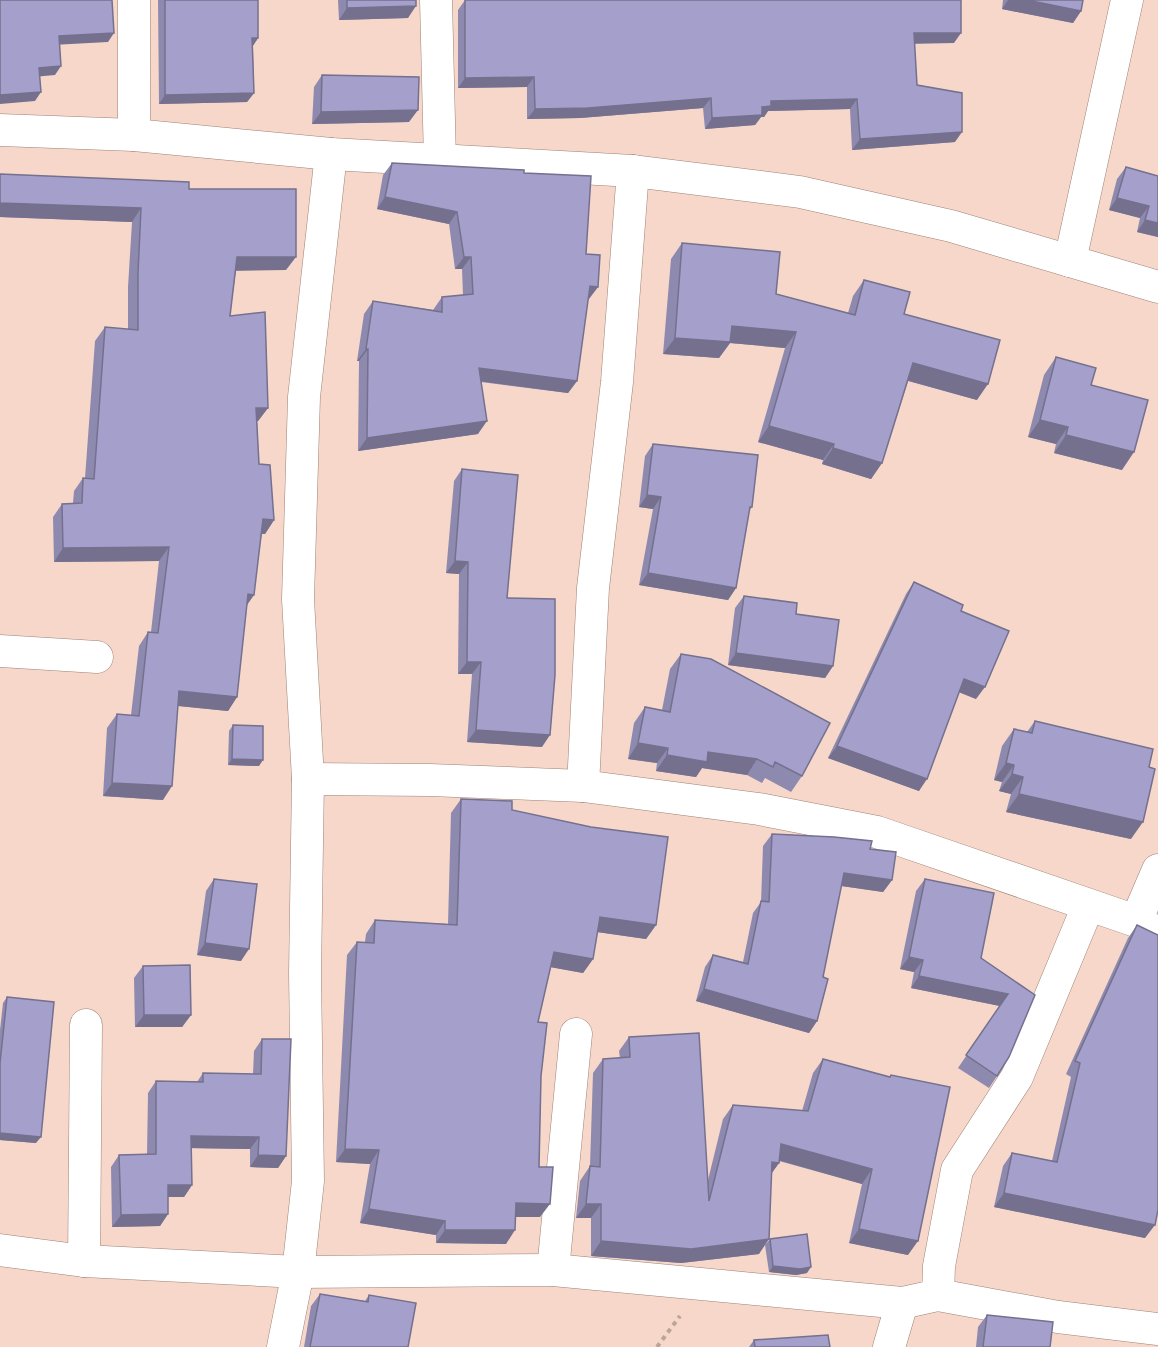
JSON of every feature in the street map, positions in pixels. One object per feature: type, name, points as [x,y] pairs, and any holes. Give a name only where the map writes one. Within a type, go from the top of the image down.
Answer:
[{"type":"street","points":[[134,0],[134,135]]},
{"type":"street","points":[[436,0],[440,160]]},
{"type":"street","points":[[1070,261],[1127,0]]},
{"type":"street","points":[[0,130],[134,135],[331,153],[633,171],[800,192],[951,226],[1158,287]]},
{"type":"street","points":[[283,1347],[298,1272],[308,1181],[305,973],[308,779],[298,599],[304,398],[331,153]]},
{"type":"street","points":[[583,786],[593,588],[617,382],[633,171]]},
{"type":"street","points":[[0,651],[97,657]]},
{"type":"street","points":[[308,779],[430,780],[583,786],[759,809],[877,832],[1147,927],[1158,870]]},
{"type":"street","points":[[938,1295],[939,1266],[957,1170],[1017,1077],[1088,906]]},
{"type":"street","points":[[84,1262],[86,1025]]},
{"type":"street","points":[[553,1270],[576,1034]]},
{"type":"street","points":[[0,1250],[84,1262],[298,1272],[553,1270],[902,1304],[938,1295],[1058,1317],[1158,1329]]},
{"type":"street","points":[[889,1347],[902,1304]]},
{"type":"building","points":[[0,0],[112,0],[114,33],[59,36],[61,66],[39,68],[41,92],[0,95]]},
{"type":"building","points":[[165,0],[258,0],[258,38],[252,38],[254,93],[165,95]]},
{"type":"building","points":[[347,0],[416,0],[416,6],[347,8]]},
{"type":"building","points":[[465,0],[961,0],[961,33],[914,33],[917,85],[962,93],[962,132],[860,139],[857,99],[771,101],[771,106],[762,107],[762,115],[712,118],[711,98],[588,108],[535,109],[534,77],[465,78]]},
{"type":"building","points":[[1027,0],[1083,0],[1081,11]]},
{"type":"building","points":[[322,75],[419,77],[418,110],[321,112]]},
{"type":"building","points":[[392,163],[591,176],[586,254],[600,255],[598,287],[590,286],[577,381],[479,368],[487,421],[367,438],[368,349],[366,349],[373,301],[442,312],[442,297],[473,294],[471,257],[464,257],[457,212],[385,197]]},
{"type":"building","points":[[1126,167],[1158,176],[1158,223],[1145,220],[1149,206],[1117,198]]},
{"type":"building","points":[[0,174],[189,182],[189,189],[296,189],[296,257],[237,257],[230,316],[265,312],[268,408],[256,408],[259,464],[270,465],[274,520],[263,519],[254,595],[248,594],[237,697],[179,691],[172,786],[112,783],[117,714],[139,716],[148,632],[158,633],[169,547],[63,548],[62,504],[82,503],[83,478],[94,479],[105,327],[138,330],[141,208],[0,203]]},
{"type":"building","points":[[682,243],[780,252],[776,294],[855,315],[864,280],[910,292],[904,314],[1000,340],[988,384],[913,363],[882,463],[833,448],[834,444],[769,426],[796,332],[732,326],[730,342],[675,338]]},
{"type":"building","points":[[1056,357],[1096,368],[1091,385],[1148,400],[1134,452],[1066,435],[1068,427],[1040,420]]},
{"type":"building","points":[[653,444],[758,455],[752,507],[750,507],[736,588],[648,573],[661,497],[647,495]]},
{"type":"building","points":[[462,469],[518,475],[507,598],[555,599],[555,675],[550,735],[476,730],[481,662],[467,662],[468,562],[455,561]]},
{"type":"building","points":[[914,582],[963,605],[961,611],[1009,631],[985,687],[964,679],[927,779],[837,746]]},
{"type":"building","points":[[744,596],[797,603],[796,614],[839,620],[833,666],[736,653]]},
{"type":"building","points":[[681,654],[711,659],[830,723],[802,776],[775,762],[773,767],[757,759],[708,752],[707,762],[667,755],[668,748],[638,743],[645,707],[670,712]]},
{"type":"building","points":[[1035,721],[1153,749],[1149,767],[1155,769],[1143,822],[1019,794],[1023,777],[1012,774],[1014,765],[1006,763],[1014,729],[1032,733]]},
{"type":"building","points":[[233,725],[263,726],[263,760],[232,759]]},
{"type":"building","points":[[461,799],[512,801],[512,810],[591,827],[668,837],[656,925],[600,917],[593,959],[554,952],[538,1022],[547,1023],[541,1076],[539,1167],[553,1167],[550,1204],[516,1203],[515,1230],[445,1230],[445,1221],[369,1209],[379,1150],[345,1149],[357,942],[374,943],[375,920],[457,925]]},
{"type":"building","points":[[772,834],[872,841],[870,849],[896,852],[892,880],[844,873],[823,977],[828,979],[817,1021],[704,989],[713,955],[748,964],[761,901],[769,902]]},
{"type":"building","points":[[214,879],[257,884],[249,949],[205,943]]},
{"type":"building","points":[[925,879],[994,893],[981,958],[1035,995],[1009,1057],[997,1076],[966,1055],[1008,994],[919,976],[923,960],[909,957]]},
{"type":"building","points":[[1137,925],[1158,935],[1158,1210],[1155,1225],[1004,1193],[1012,1153],[1057,1162],[1080,1063],[1075,1061]]},
{"type":"building","points":[[190,965],[191,1015],[144,1015],[143,966]]},
{"type":"building","points":[[7,997],[54,1002],[41,1137],[0,1133],[0,1063]]},
{"type":"building","points":[[699,1033],[709,1201],[733,1105],[808,1111],[823,1059],[890,1077],[891,1075],[950,1087],[918,1241],[859,1229],[872,1169],[781,1144],[779,1163],[772,1162],[769,1239],[691,1249],[601,1241],[601,1204],[586,1204],[590,1166],[600,1167],[603,1059],[630,1057],[629,1037]]},
{"type":"building","points":[[262,1039],[291,1039],[286,1156],[258,1155],[259,1137],[191,1136],[192,1185],[168,1185],[168,1214],[121,1215],[119,1155],[156,1154],[156,1081],[203,1082],[203,1073],[261,1074]]},
{"type":"building","points":[[807,1234],[811,1267],[800,1269],[773,1266],[770,1239]]},
{"type":"building","points":[[320,1294],[368,1302],[369,1295],[416,1303],[408,1347],[310,1347]]},
{"type":"building","points":[[987,1315],[1053,1322],[1050,1347],[983,1347]]},
{"type":"building","points":[[828,1335],[830,1347],[755,1347],[754,1340]]}]
